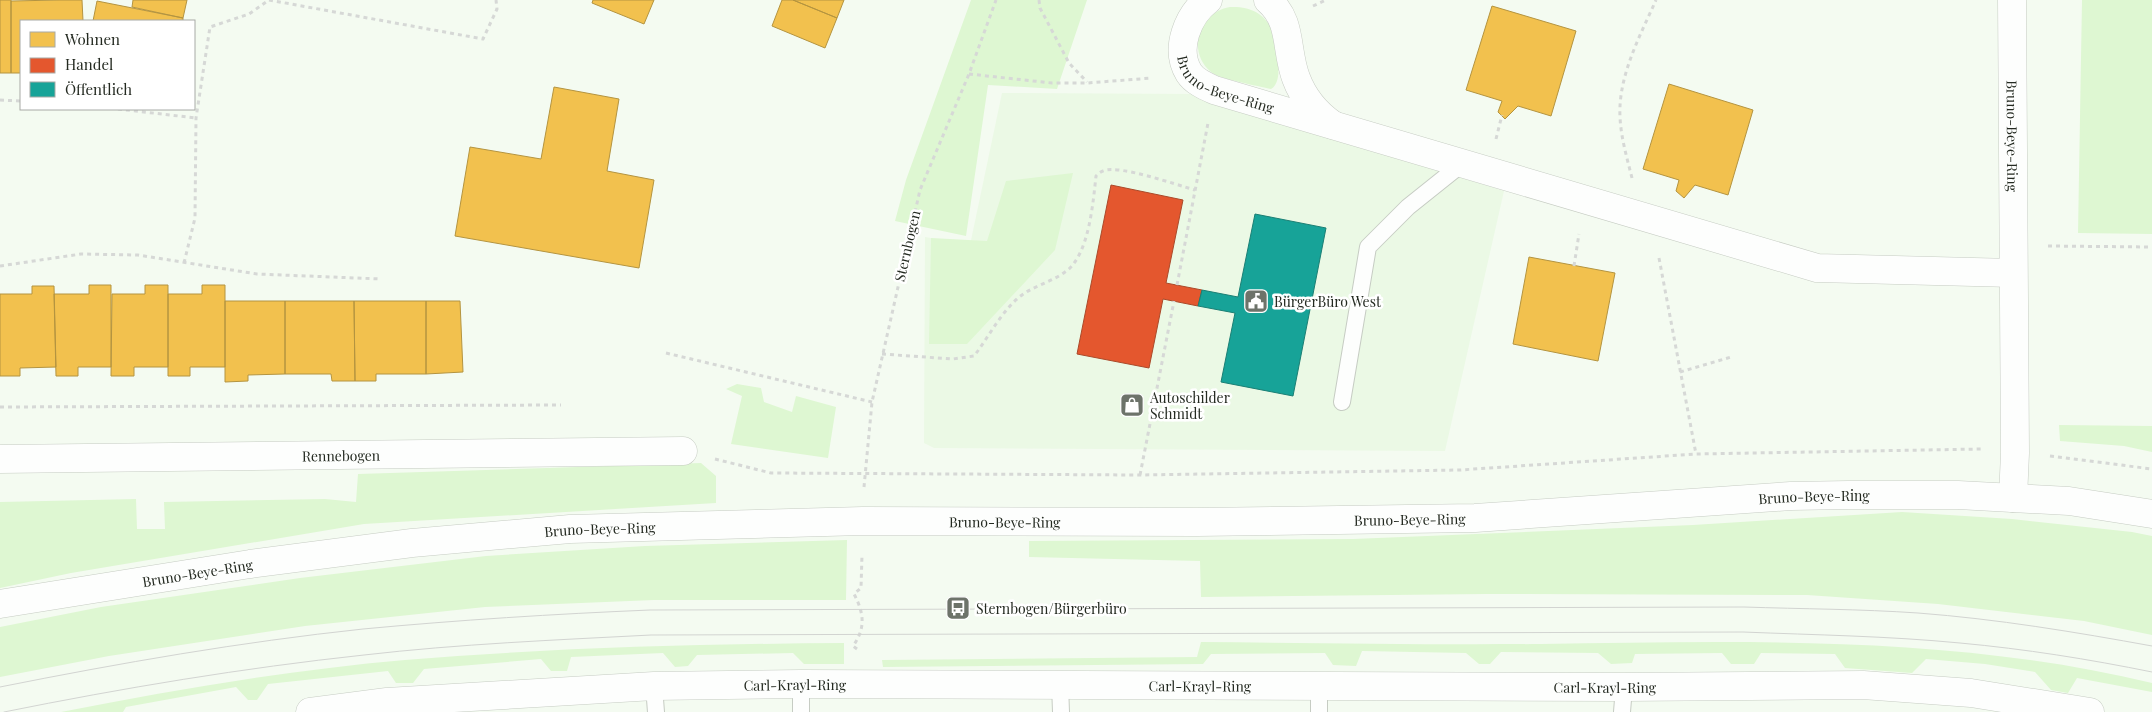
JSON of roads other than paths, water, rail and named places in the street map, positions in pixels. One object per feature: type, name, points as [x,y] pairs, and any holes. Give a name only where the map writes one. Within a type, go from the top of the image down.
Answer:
[{"type":"street","name":"Bruno-Beye-Ring","points":[[1208,0],[1197,10],[1186,28],[1184,47],[1186,64],[1190,75],[1214,90],[1817,268],[2013,273]]},
{"type":"street","name":"Bruno-Beye-Ring","points":[[1268,0],[1284,19],[1295,76],[1302,92],[1321,117],[1334,126]]},
{"type":"street","name":"Bruno-Beye-Ring","points":[[2012,0],[2015,453],[2013,498]]},
{"type":"street","name":"Rennebogen","points":[[0,459],[683,451]]},
{"type":"street","name":"Bruno-Beye-Ring","points":[[0,604],[250,564],[412,543],[570,529],[863,521],[1197,522],[1475,518],[1791,496],[1902,494],[2013,498],[2098,504],[2152,514]]},
{"type":"street","name":"Carl-Krayl-Ring","points":[[310,712],[386,702],[655,699],[801,684],[1060,684],[1319,699],[1623,700],[1863,685],[1971,693],[2090,712]]},
{"type":"lane","points":[[1342,402],[1368,247],[1408,208],[1463,163]]},
{"type":"lane","points":[[801,684],[801,712]]},
{"type":"lane","points":[[1060,684],[1061,712]]},
{"type":"tram line","points":[[0,687],[181,654],[317,634],[471,620],[650,610],[1744,607],[1918,613],[2036,626],[2152,646]]},
{"type":"tram line","points":[[4,712],[183,679],[319,660],[471,645],[651,635],[1743,632],[1879,637],[1960,643],[2056,655],[2152,672]]},
{"type":"place","name":"BürgerBüro West","points":[[1256,301]]},
{"type":"place","name":"Autoschilder Schmidt","points":[[1132,405]]},
{"type":"place","name":"Sternbogen/Bürgerbüro","points":[[958,608]]}]
